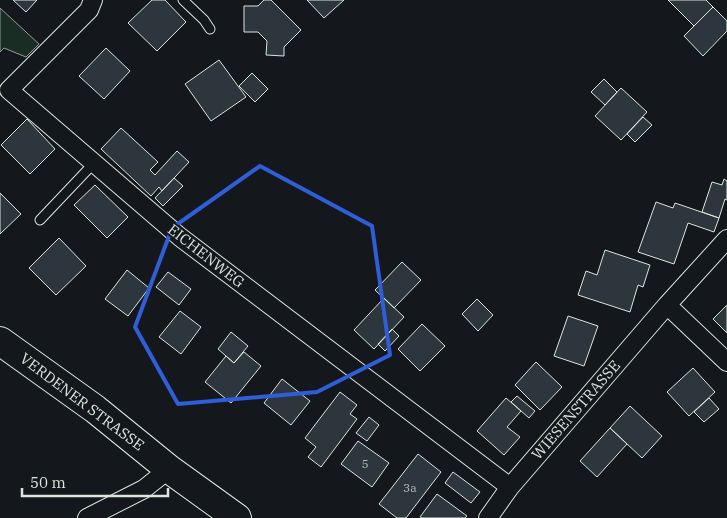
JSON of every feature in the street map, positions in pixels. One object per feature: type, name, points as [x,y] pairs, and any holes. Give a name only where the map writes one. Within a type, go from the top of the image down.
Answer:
[{"type":"main road","name":"VERDENER STRASSE","points":[[0,341],[95,409],[169,469],[237,518]]},
{"type":"street","name":"EICHENWEG","points":[[93,0],[88,10],[9,90],[180,237],[510,487]]},
{"type":"street","name":"WIESENSTRASSE","points":[[488,518],[510,487],[667,305],[727,239]]},
{"type":"street","points":[[667,305],[727,362]]},
{"type":"street","points":[[87,518],[144,489],[169,469]]},
{"type":"lane","points":[[184,0],[204,20],[210,29]]},
{"type":"lane","points":[[40,220],[94,163]]},
{"type":"highlighted area","points":[[260,166],[372,226],[390,355],[317,392],[178,404],[135,327],[172,228]]},
{"type":"green space","points":[[0,8],[39,44],[26,57],[4,48],[0,52]]},
{"type":"building","points":[[13,0],[37,0],[26,12]]},
{"type":"building","points":[[152,0],[165,0],[186,22],[157,51],[128,23]]},
{"type":"building","points":[[264,0],[271,0],[301,30],[284,47],[284,56],[266,55],[267,41],[258,32],[244,32],[244,6],[258,6]]},
{"type":"building","points":[[307,0],[344,0],[324,18]]},
{"type":"building","points":[[668,0],[706,0],[713,7],[694,26]]},
{"type":"building","points":[[713,7],[727,21],[727,31],[703,56],[684,36]]},
{"type":"building","points":[[106,48],[130,71],[104,99],[79,76]]},
{"type":"building","points":[[219,60],[246,97],[211,121],[185,84]]},
{"type":"building","points":[[252,73],[268,89],[255,102],[239,86]]},
{"type":"building","points":[[604,79],[617,92],[605,105],[591,92]]},
{"type":"building","points":[[621,88],[647,112],[621,140],[595,116]]},
{"type":"building","points":[[643,117],[652,125],[635,142],[627,134]]},
{"type":"building","points":[[27,119],[55,149],[30,174],[1,145]]},
{"type":"building","points":[[121,128],[158,162],[150,170],[155,175],[177,151],[189,162],[162,191],[159,187],[151,196],[101,149]]},
{"type":"building","points":[[174,178],[183,186],[163,206],[155,198]]},
{"type":"building","points":[[724,179],[727,181],[727,200],[725,199],[719,218],[702,212],[712,182],[722,185]]},
{"type":"building","points":[[95,185],[128,217],[107,238],[74,205]]},
{"type":"building","points":[[0,193],[21,214],[0,234]]},
{"type":"building","points":[[656,202],[673,208],[675,203],[719,218],[714,232],[688,223],[674,264],[638,252]]},
{"type":"building","points":[[59,238],[86,266],[56,295],[29,268]]},
{"type":"building","points":[[605,250],[650,265],[643,287],[638,285],[630,312],[578,295],[586,271],[597,275]]},
{"type":"building","points":[[402,262],[421,280],[394,308],[375,290]]},
{"type":"building","points":[[127,270],[149,288],[128,316],[105,299]]},
{"type":"building","points":[[168,272],[191,289],[179,305],[156,287]]},
{"type":"building","points":[[384,298],[404,317],[374,349],[354,330]]},
{"type":"building","points":[[477,299],[493,315],[478,331],[462,314]]},
{"type":"building","points":[[727,305],[727,333],[713,319]]},
{"type":"building","points":[[180,311],[201,327],[181,354],[159,337]]},
{"type":"building","points":[[568,316],[598,326],[584,366],[554,356]]},
{"type":"building","points":[[422,324],[445,346],[420,371],[398,349]]},
{"type":"building","points":[[392,329],[399,336],[385,351],[378,344]]},
{"type":"building","points":[[231,332],[248,346],[234,363],[218,349]]},
{"type":"building","points":[[244,352],[261,366],[231,403],[205,382],[226,356],[234,363]]},
{"type":"building","points":[[536,362],[562,387],[540,410],[515,385]]},
{"type":"building","points":[[693,368],[715,392],[689,416],[667,392]]},
{"type":"building","points":[[282,379],[310,401],[291,425],[264,403]]},
{"type":"building","points":[[340,392],[357,405],[350,414],[357,419],[321,467],[308,457],[316,447],[305,438]]},
{"type":"building","points":[[517,396],[535,411],[529,418],[511,402]]},
{"type":"building","points":[[506,398],[521,411],[507,427],[520,437],[504,455],[477,431]]},
{"type":"building","points":[[709,398],[719,409],[704,422],[694,412]]},
{"type":"building","points":[[630,406],[662,436],[642,458],[610,428]]},
{"type":"building","points":[[369,417],[379,425],[367,441],[356,433]]},
{"type":"building","points":[[610,428],[627,444],[597,477],[580,461]]},
{"type":"building","points":[[358,441],[389,463],[372,487],[341,464]]},
{"type":"building","points":[[418,454],[441,472],[406,518],[397,518],[379,504]]},
{"type":"building","points":[[453,472],[480,492],[471,503],[445,483]]},
{"type":"building","points":[[437,494],[467,516],[465,518],[420,517]]}]
